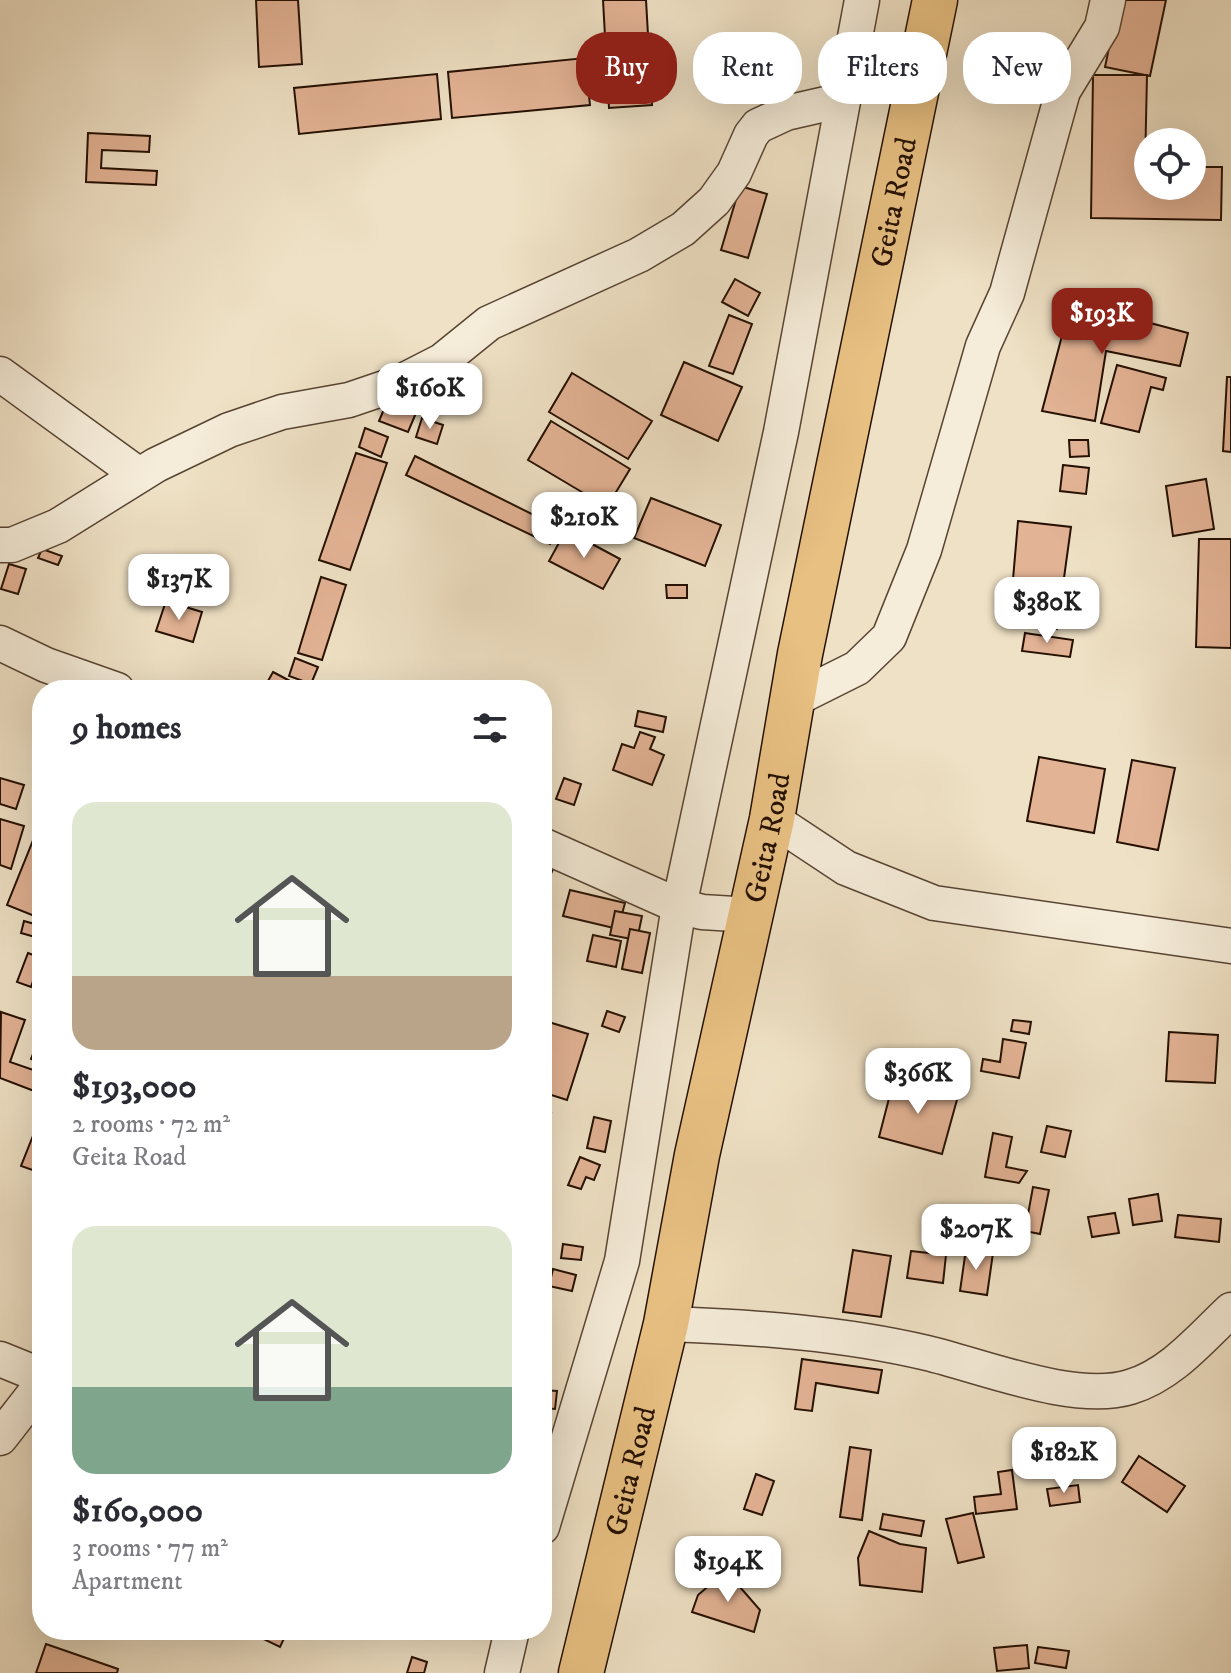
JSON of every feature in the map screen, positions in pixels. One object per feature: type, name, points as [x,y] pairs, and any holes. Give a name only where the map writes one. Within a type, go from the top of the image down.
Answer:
[{"type":"highway","name":"Geita Road","points":[[581,1673],[666,1324],[697,1155],[772,819],[800,654],[935,0]]},
{"type":"street","points":[[856,32],[862,0]]},
{"type":"street","points":[[793,700],[857,668],[889,637],[924,550],[983,346],[1007,293],[1063,91],[1102,27],[1108,0]]},
{"type":"street","points":[[0,545],[12,545],[58,526],[195,444],[282,412],[349,400],[399,383],[442,361],[489,323],[639,255],[683,229],[714,201],[734,173],[758,126],[786,113],[825,104]]},
{"type":"street","points":[[552,1494],[622,1261],[679,906],[781,432],[842,104]]},
{"type":"street","points":[[0,374],[139,475]]},
{"type":"street","points":[[0,643],[46,665],[89,680]]},
{"type":"street","points":[[772,819],[846,868],[934,903],[1230,949]]},
{"type":"street","points":[[552,849],[679,906],[702,912],[751,915]]},
{"type":"street","points":[[666,1324],[748,1327],[847,1340],[928,1353],[996,1375],[1074,1389],[1106,1391],[1127,1389],[1166,1370],[1231,1310]]},
{"type":"street","points":[[0,1359],[32,1372]]},
{"type":"street","points":[[0,1438],[32,1397]]},
{"type":"street","points":[[502,1673],[510,1640]]},
{"type":"building","points":[[256,0],[298,0],[302,64],[259,67]]},
{"type":"building","points":[[603,0],[646,0],[648,32],[605,32]]},
{"type":"building","points":[[1119,0],[1166,0],[1150,76],[1105,67]]},
{"type":"building","points":[[576,59],[576,104],[590,105],[452,118],[448,72]]},
{"type":"building","points":[[437,74],[441,119],[299,134],[294,88]]},
{"type":"building","points":[[1093,75],[1147,75],[1146,128],[1134,128],[1134,200],[1206,200],[1206,167],[1222,167],[1221,220],[1091,218]]},
{"type":"building","points":[[609,104],[652,104],[652,105],[609,108]]},
{"type":"building","points":[[88,133],[150,136],[149,152],[102,150],[101,168],[157,171],[156,185],[86,182]]},
{"type":"building","points":[[740,186],[767,194],[748,258],[721,250]]},
{"type":"building","points":[[735,279],[760,293],[748,316],[722,302]]},
{"type":"building","points":[[1071,302],[1188,333],[1180,366],[1106,351],[1095,421],[1042,411]]},
{"type":"building","points":[[729,315],[752,324],[733,374],[709,366]]},
{"type":"building","points":[[684,362],[742,387],[718,441],[661,415]]},
{"type":"building","points":[[1117,365],[1166,378],[1163,390],[1151,387],[1139,432],[1101,423]]},
{"type":"building","points":[[572,373],[652,421],[628,459],[549,412]]},
{"type":"building","points":[[1227,377],[1231,377],[1231,452],[1223,451]]},
{"type":"building","points":[[387,402],[416,413],[408,432],[379,421]]},
{"type":"building","points":[[422,418],[443,425],[437,444],[416,437]]},
{"type":"building","points":[[551,421],[630,469],[607,507],[528,460]]},
{"type":"building","points":[[365,428],[388,437],[381,457],[359,447]]},
{"type":"building","points":[[1069,440],[1088,440],[1089,456],[1070,457]]},
{"type":"building","points":[[356,453],[387,463],[350,570],[319,560]]},
{"type":"building","points":[[415,456],[558,527],[550,544],[406,475]]},
{"type":"building","points":[[1063,465],[1089,468],[1086,494],[1060,491]]},
{"type":"building","points":[[1206,479],[1214,529],[1173,536],[1166,486]]},
{"type":"building","points":[[651,498],[721,525],[705,566],[634,538]]},
{"type":"building","points":[[1018,521],[1071,527],[1057,629],[1009,626]]},
{"type":"building","points":[[566,530],[620,559],[603,589],[549,561]]},
{"type":"building","points":[[1199,539],[1231,539],[1231,648],[1196,647]]},
{"type":"building","points":[[42,549],[62,556],[58,565],[38,558]]},
{"type":"building","points":[[9,564],[26,569],[18,594],[1,589]]},
{"type":"building","points":[[321,577],[346,585],[322,660],[298,653]]},
{"type":"building","points":[[666,585],[687,585],[687,598],[667,598]]},
{"type":"building","points":[[166,601],[202,612],[193,642],[156,631]]},
{"type":"building","points":[[1025,633],[1073,640],[1070,657],[1022,651]]},
{"type":"building","points":[[295,658],[318,667],[313,680],[289,676]]},
{"type":"building","points":[[273,672],[288,680],[269,680]]},
{"type":"building","points":[[638,711],[666,717],[663,732],[635,726]]},
{"type":"building","points":[[640,732],[655,737],[650,749],[664,755],[652,785],[613,770],[622,744],[634,748]]},
{"type":"building","points":[[1039,757],[1105,769],[1094,833],[1027,821]]},
{"type":"building","points":[[1132,760],[1175,768],[1158,850],[1117,842]]},
{"type":"building","points":[[0,778],[24,785],[16,809],[0,804]]},
{"type":"building","points":[[564,778],[581,784],[574,805],[556,799]]},
{"type":"building","points":[[0,819],[24,826],[11,869],[0,865]]},
{"type":"building","points":[[32,843],[32,915],[7,905]]},
{"type":"building","points":[[570,890],[625,903],[618,929],[563,916]]},
{"type":"building","points":[[615,911],[642,916],[637,940],[610,935]]},
{"type":"building","points":[[24,921],[32,923],[32,936],[21,933]]},
{"type":"building","points":[[630,929],[650,933],[642,973],[622,969]]},
{"type":"building","points":[[593,935],[621,941],[616,967],[587,961]]},
{"type":"building","points":[[28,953],[32,955],[31,987],[17,982]]},
{"type":"building","points":[[607,1011],[625,1017],[619,1032],[602,1026]]},
{"type":"building","points":[[1,1012],[25,1020],[10,1062],[32,1070],[32,1090],[0,1078]]},
{"type":"building","points":[[1013,1020],[1031,1022],[1029,1034],[1011,1031]]},
{"type":"building","points":[[552,1023],[588,1034],[567,1100],[552,1095]]},
{"type":"building","points":[[1169,1032],[1218,1035],[1215,1083],[1166,1081]]},
{"type":"building","points":[[1003,1039],[1026,1043],[1019,1078],[981,1071],[983,1059],[1000,1062]]},
{"type":"building","points":[[894,1079],[958,1096],[942,1154],[879,1137]]},
{"type":"building","points":[[594,1117],[611,1121],[605,1152],[587,1148]]},
{"type":"building","points":[[1047,1126],[1071,1131],[1065,1157],[1041,1152]]},
{"type":"building","points":[[993,1133],[1012,1137],[1006,1167],[1027,1171],[1019,1183],[985,1177]]},
{"type":"building","points":[[32,1138],[32,1170],[21,1166]]},
{"type":"building","points":[[580,1157],[600,1165],[594,1180],[586,1177],[581,1189],[568,1185]]},
{"type":"building","points":[[1033,1187],[1049,1190],[1040,1234],[1025,1231]]},
{"type":"building","points":[[1158,1194],[1162,1221],[1133,1225],[1129,1199]]},
{"type":"building","points":[[1115,1213],[1119,1233],[1092,1237],[1088,1217]]},
{"type":"building","points":[[1178,1215],[1221,1219],[1219,1242],[1175,1237]]},
{"type":"building","points":[[563,1244],[583,1247],[581,1260],[561,1258]]},
{"type":"building","points":[[966,1249],[993,1253],[987,1295],[960,1291]]},
{"type":"building","points":[[853,1250],[891,1256],[881,1317],[843,1312]]},
{"type":"building","points":[[911,1251],[946,1255],[943,1283],[907,1278]]},
{"type":"building","points":[[553,1269],[576,1275],[572,1291],[552,1287]]},
{"type":"building","points":[[802,1359],[882,1370],[878,1393],[816,1383],[812,1411],[795,1409]]},
{"type":"building","points":[[552,1391],[557,1391],[555,1409],[552,1409]]},
{"type":"building","points":[[850,1447],[871,1450],[862,1520],[840,1517]]},
{"type":"building","points":[[1139,1456],[1185,1486],[1167,1512],[1122,1482]]},
{"type":"building","points":[[1012,1470],[1017,1509],[976,1514],[974,1497],[1001,1494],[998,1472]]},
{"type":"building","points":[[756,1474],[774,1481],[762,1515],[744,1509]]},
{"type":"building","points":[[1078,1485],[1080,1502],[1050,1506],[1047,1489]]},
{"type":"building","points":[[973,1513],[984,1557],[958,1563],[946,1519]]},
{"type":"building","points":[[883,1514],[924,1521],[921,1536],[880,1529]]},
{"type":"building","points":[[869,1531],[900,1544],[926,1548],[922,1592],[860,1585],[858,1558]]},
{"type":"building","points":[[726,1571],[760,1610],[754,1632],[692,1612],[698,1595]]},
{"type":"building","points":[[266,1640],[283,1640],[280,1647]]},
{"type":"building","points":[[46,1644],[118,1669],[117,1673],[36,1673]]},
{"type":"building","points":[[1027,1645],[1029,1668],[997,1671],[994,1648]]},
{"type":"building","points":[[1038,1647],[1069,1651],[1066,1668],[1035,1663]]},
{"type":"building","points":[[412,1657],[427,1662],[424,1673],[407,1673]]}]
